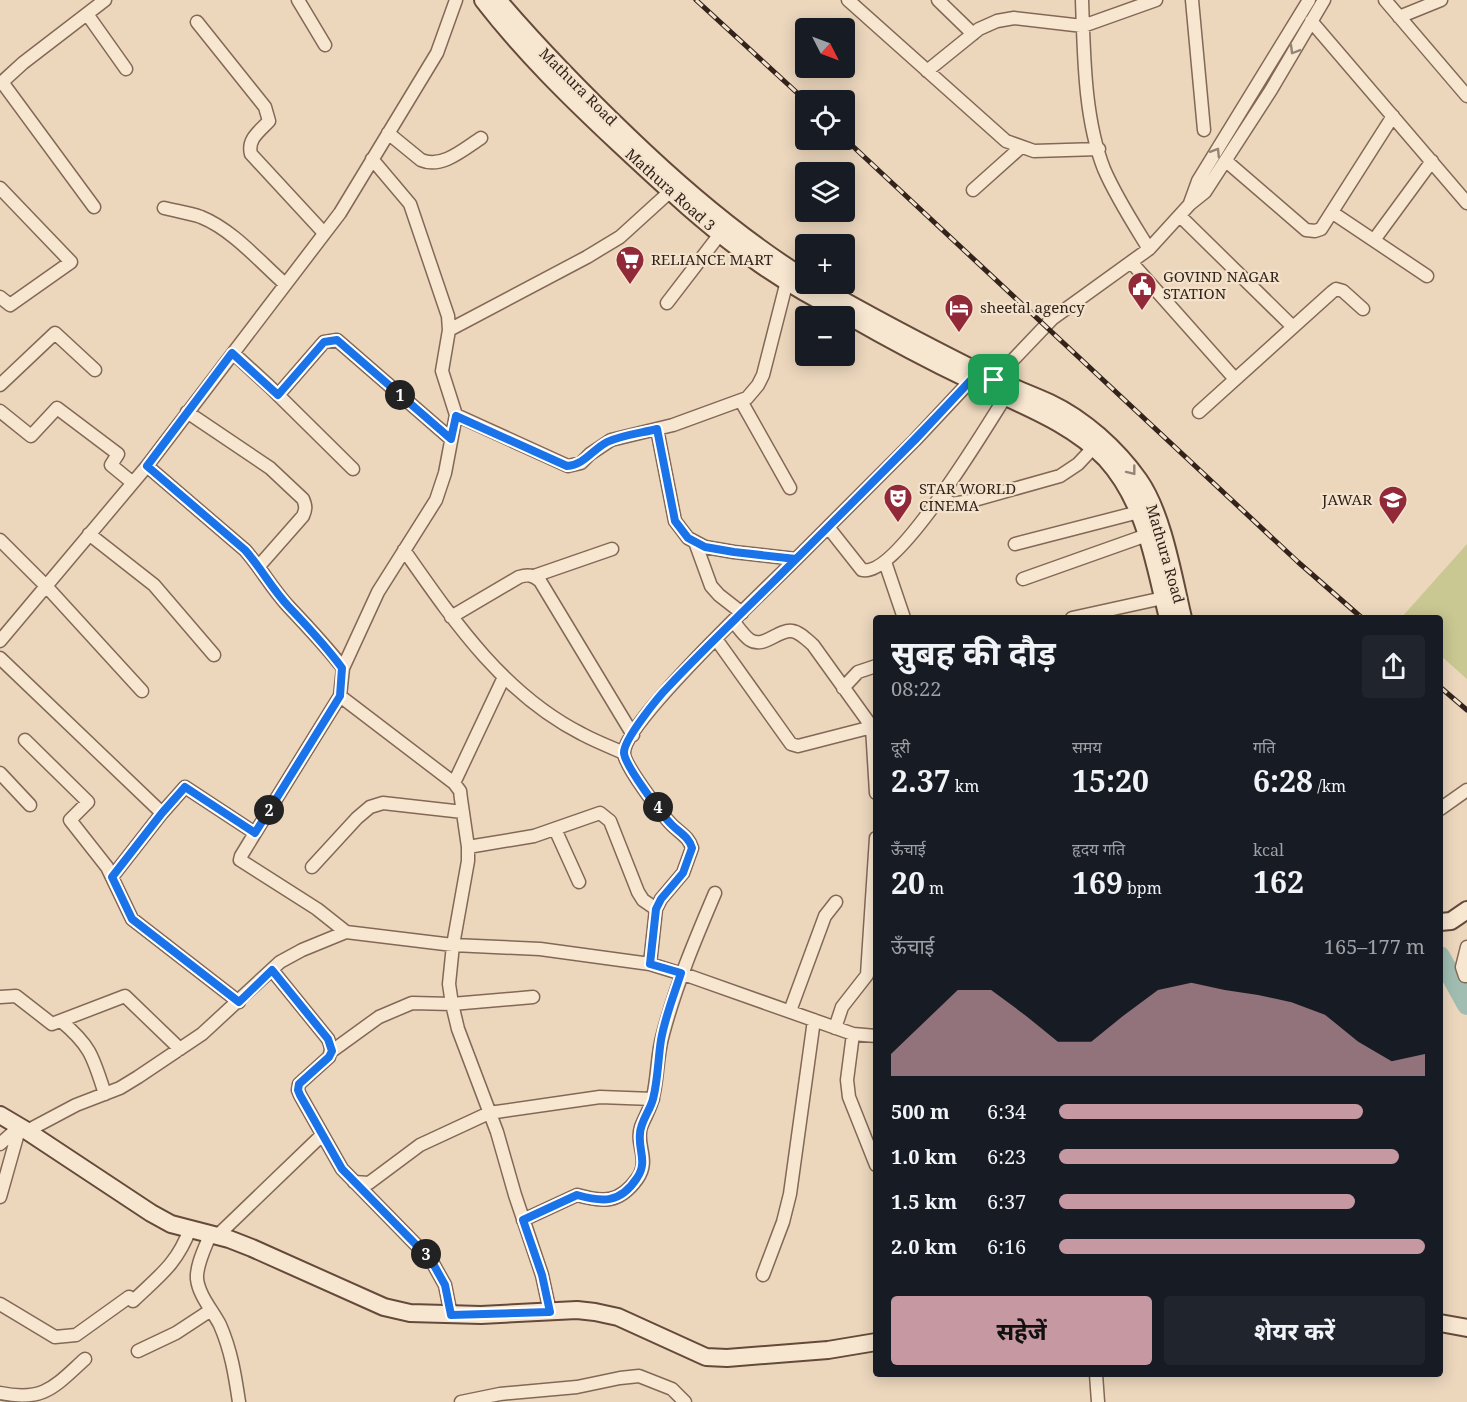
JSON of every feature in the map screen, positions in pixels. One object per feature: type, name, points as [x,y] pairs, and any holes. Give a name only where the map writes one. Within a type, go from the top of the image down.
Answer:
[{"type":"main road","name":"Mathura Road 3","points":[[483,0],[550,78],[674,188],[720,234],[760,265],[855,320],[990,384]]},
{"type":"main road","name":"Mathura Road","points":[[498,0],[533,41],[674,188],[795,272]]},
{"type":"main road","points":[[830,294],[975,377]]},
{"type":"main road","name":"Mathura Road","points":[[990,384],[1006,396],[1049,417],[1106,459],[1129,490],[1139,512],[1148,535],[1167,615]]},
{"type":"main road","name":"Mathura Road","points":[[990,384],[1052,404],[1090,429],[1127,464],[1140,480],[1151,501],[1182,615]]},
{"type":"main road","points":[[1443,922],[1466,919]]},
{"type":"main road","points":[[1443,933],[1466,919]]},
{"type":"main road","points":[[0,1115],[171,1224],[252,1248],[384,1306],[411,1313],[451,1315],[595,1312],[618,1317],[706,1357],[760,1357],[873,1342]]},
{"type":"main road","points":[[1443,1324],[1467,1328]]},
{"type":"street","points":[[94,207],[1,83],[105,0]]},
{"type":"street","points":[[298,0],[325,45]]},
{"type":"street","points":[[0,641],[147,466],[340,213],[437,53],[456,0]]},
{"type":"street","points":[[848,0],[1006,141],[1020,148],[1034,151],[1099,149]]},
{"type":"street","points":[[938,0],[973,34]]},
{"type":"street","points":[[1082,0],[1091,124],[1104,168],[1149,249]]},
{"type":"street","points":[[927,71],[979,29],[997,21],[1014,18],[1083,26],[1156,0]]},
{"type":"street","points":[[1192,0],[1204,130]]},
{"type":"street","points":[[1190,204],[1198,181],[1309,0]]},
{"type":"street","points":[[990,384],[1052,319],[1149,249],[1190,204],[1205,192],[1324,0]]},
{"type":"street","points":[[1385,0],[1467,96]]},
{"type":"street","points":[[1399,17],[1441,0]]},
{"type":"street","points":[[87,14],[126,69]]},
{"type":"street","points":[[1311,21],[1467,203]]},
{"type":"street","points":[[197,22],[265,107],[268,114],[269,121],[252,139],[249,147],[251,154],[324,233]]},
{"type":"street","points":[[1226,161],[1306,230],[1315,231],[1321,229],[1333,213],[1393,116]]},
{"type":"street","points":[[388,133],[427,163],[446,160],[481,138]]},
{"type":"street","points":[[973,190],[1020,148]]},
{"type":"street","points":[[346,932],[317,909],[240,860],[340,696],[342,668],[378,592],[436,500],[441,488],[456,416],[442,371],[449,330],[447,316],[410,204],[372,159]]},
{"type":"street","points":[[1374,240],[1432,161]]},
{"type":"street","points":[[0,188],[71,262],[10,305],[0,297]]},
{"type":"street","points":[[449,330],[587,257],[620,237],[674,188]]},
{"type":"street","points":[[164,208],[199,217],[228,233],[285,284]]},
{"type":"street","points":[[1333,213],[1427,276]]},
{"type":"street","points":[[1180,216],[1293,327]]},
{"type":"street","points":[[667,303],[720,234]]},
{"type":"street","points":[[1131,262],[1235,379]]},
{"type":"street","points":[[456,416],[567,466],[581,463],[611,440],[657,429],[741,401],[753,391],[763,375],[787,281]]},
{"type":"street","points":[[1199,412],[1336,289],[1343,291],[1363,309]]},
{"type":"street","points":[[0,386],[55,333],[95,370]]},
{"type":"street","points":[[278,395],[324,342],[337,340],[451,439]]},
{"type":"street","points":[[232,353],[353,470]]},
{"type":"street","points":[[624,753],[647,712],[669,687],[975,377]]},
{"type":"street","points":[[828,527],[862,570],[874,569],[885,562],[918,528],[1006,396]]},
{"type":"street","points":[[741,401],[790,488]]},
{"type":"street","points":[[0,411],[31,436],[57,408],[118,454],[111,465],[128,479]]},
{"type":"street","points":[[187,412],[270,468],[303,499],[306,510],[303,516],[260,566]]},
{"type":"street","points":[[657,429],[675,521],[682,532],[705,547],[796,559]]},
{"type":"street","points":[[941,495],[951,504],[971,501],[1060,476],[1078,464],[1092,448]]},
{"type":"street","points":[[147,466],[224,531],[260,566],[289,607],[322,642],[342,668]]},
{"type":"street","points":[[1015,544],[1139,512]]},
{"type":"street","points":[[89,534],[153,585],[214,655]]},
{"type":"street","points":[[1023,579],[1148,535]]},
{"type":"street","points":[[0,540],[46,586],[142,691]]},
{"type":"street","points":[[695,542],[711,586],[738,617],[750,640],[764,641],[793,631],[802,636],[813,645],[873,726]]},
{"type":"street","points":[[534,576],[612,549]]},
{"type":"street","points":[[404,550],[478,651],[504,677],[548,713],[581,734],[624,753],[628,764],[648,795],[672,825],[686,836],[692,848],[683,873],[661,899],[656,909],[650,964]]},
{"type":"street","points":[[885,562],[903,615]]},
{"type":"street","points":[[451,617],[519,577],[527,574],[534,576],[540,581],[633,735]]},
{"type":"street","points":[[1086,615],[1163,598]]},
{"type":"street","points":[[716,639],[791,744],[798,746],[873,727]]},
{"type":"street","points":[[0,658],[162,813]]},
{"type":"street","points":[[843,688],[858,672],[873,667]]},
{"type":"street","points":[[454,783],[504,677]]},
{"type":"street","points":[[340,696],[454,783],[460,791],[468,847],[464,889],[448,984],[458,1029],[489,1113],[542,1275],[550,1312]]},
{"type":"street","points":[[25,740],[88,802],[70,820],[101,857],[132,919],[239,1002]]},
{"type":"street","points":[[0,774],[30,805]]},
{"type":"street","points":[[112,877],[185,787],[255,833]]},
{"type":"street","points":[[1443,807],[1467,790]]},
{"type":"street","points":[[312,867],[370,807],[383,803],[463,812]]},
{"type":"street","points":[[468,847],[534,836],[600,813],[610,821],[638,892],[643,900],[656,909]]},
{"type":"street","points":[[555,830],[579,882]]},
{"type":"street","points":[[835,1028],[842,1007],[867,975],[873,884]]},
{"type":"street","points":[[523,1220],[577,1195],[595,1201],[605,1200],[628,1189],[643,1169],[643,1152],[639,1134],[653,1099],[662,1037],[681,973],[715,893]]},
{"type":"street","points":[[790,1011],[825,916],[836,902]]},
{"type":"street","points":[[0,1144],[23,1129],[120,1088],[202,1034],[280,962],[346,932],[453,945],[540,949],[650,964],[853,1034],[873,1036]]},
{"type":"street","points":[[1467,947],[1462,967],[1467,976]]},
{"type":"street","points":[[272,970],[328,1039],[332,1051]]},
{"type":"street","points":[[0,997],[16,996],[52,1024],[125,996],[180,1049]]},
{"type":"street","points":[[451,1315],[445,1285],[431,1260],[342,1169],[298,1090],[299,1084],[329,1057],[332,1051],[379,1017],[412,1003],[452,1004],[533,998]]},
{"type":"street","points":[[61,1020],[80,1037],[89,1049],[105,1094]]},
{"type":"street","points":[[763,1275],[783,1222],[790,1194],[814,1020]]},
{"type":"street","points":[[853,1034],[847,1080],[849,1097],[873,1157]]},
{"type":"street","points":[[354,1182],[369,1183],[420,1145],[489,1113],[600,1097],[653,1099]]},
{"type":"street","points":[[0,1197],[23,1129]]},
{"type":"street","points":[[239,1402],[233,1361],[219,1325],[201,1293],[197,1279],[199,1265],[214,1235],[322,1135]]},
{"type":"street","points":[[0,1304],[55,1337],[76,1335],[131,1299],[174,1261],[183,1249],[190,1229]]},
{"type":"street","points":[[138,1351],[176,1333],[211,1310]]},
{"type":"street","points":[[0,1393],[28,1399],[47,1398],[85,1359]]},
{"type":"street","points":[[461,1402],[500,1394],[577,1387],[639,1376],[672,1389],[685,1402]]},
{"type":"street","points":[[1096,1377],[1098,1402]]},
{"type":"shaded area","points":[[1467,544],[1467,679],[1443,658],[1443,615],[1404,615]]},
{"type":"waterway","points":[[1443,961],[1467,1005]]},
{"type":"railway","points":[[696,0],[795,91]]},
{"type":"railway","points":[[855,148],[1298,562],[1359,615]]},
{"type":"railway","points":[[1443,690],[1467,710]]},
{"type":"place","name":"RELIANCE MART","points":[[630,286]]},
{"type":"place","name":"GOVIND NAGAR STATION","points":[[1142,312]]},
{"type":"place","name":"sheetal agency","points":[[959,334]]},
{"type":"place","name":"STAR WORLD CINEMA","points":[[898,524]]},
{"type":"place","name":"JAWAR","points":[[1393,526]]},
{"type":"route","points":[[994,380],[979,372],[970,381],[915,440],[796,559],[705,547],[688,538],[675,521],[657,429],[611,440],[581,463],[573,466],[567,466],[456,416],[451,439],[337,340],[324,342],[278,395],[232,353],[147,466],[224,531],[260,566],[289,607],[322,642],[342,668],[340,696],[255,833],[185,787],[112,877],[132,919],[239,1002],[272,970],[328,1039],[332,1051],[329,1057],[299,1084],[300,1095],[342,1169],[431,1260],[445,1285],[451,1315],[481,1316],[550,1312],[542,1275],[523,1220],[577,1195],[595,1201],[615,1197],[628,1189],[643,1169],[643,1152],[639,1134],[653,1099],[662,1037],[681,973],[650,964],[653,920],[661,899],[683,873],[692,848],[686,836],[672,825],[648,795],[628,764],[624,753],[627,744],[647,712],[669,687],[872,484],[915,440],[970,381],[987,388],[994,380]]}]
